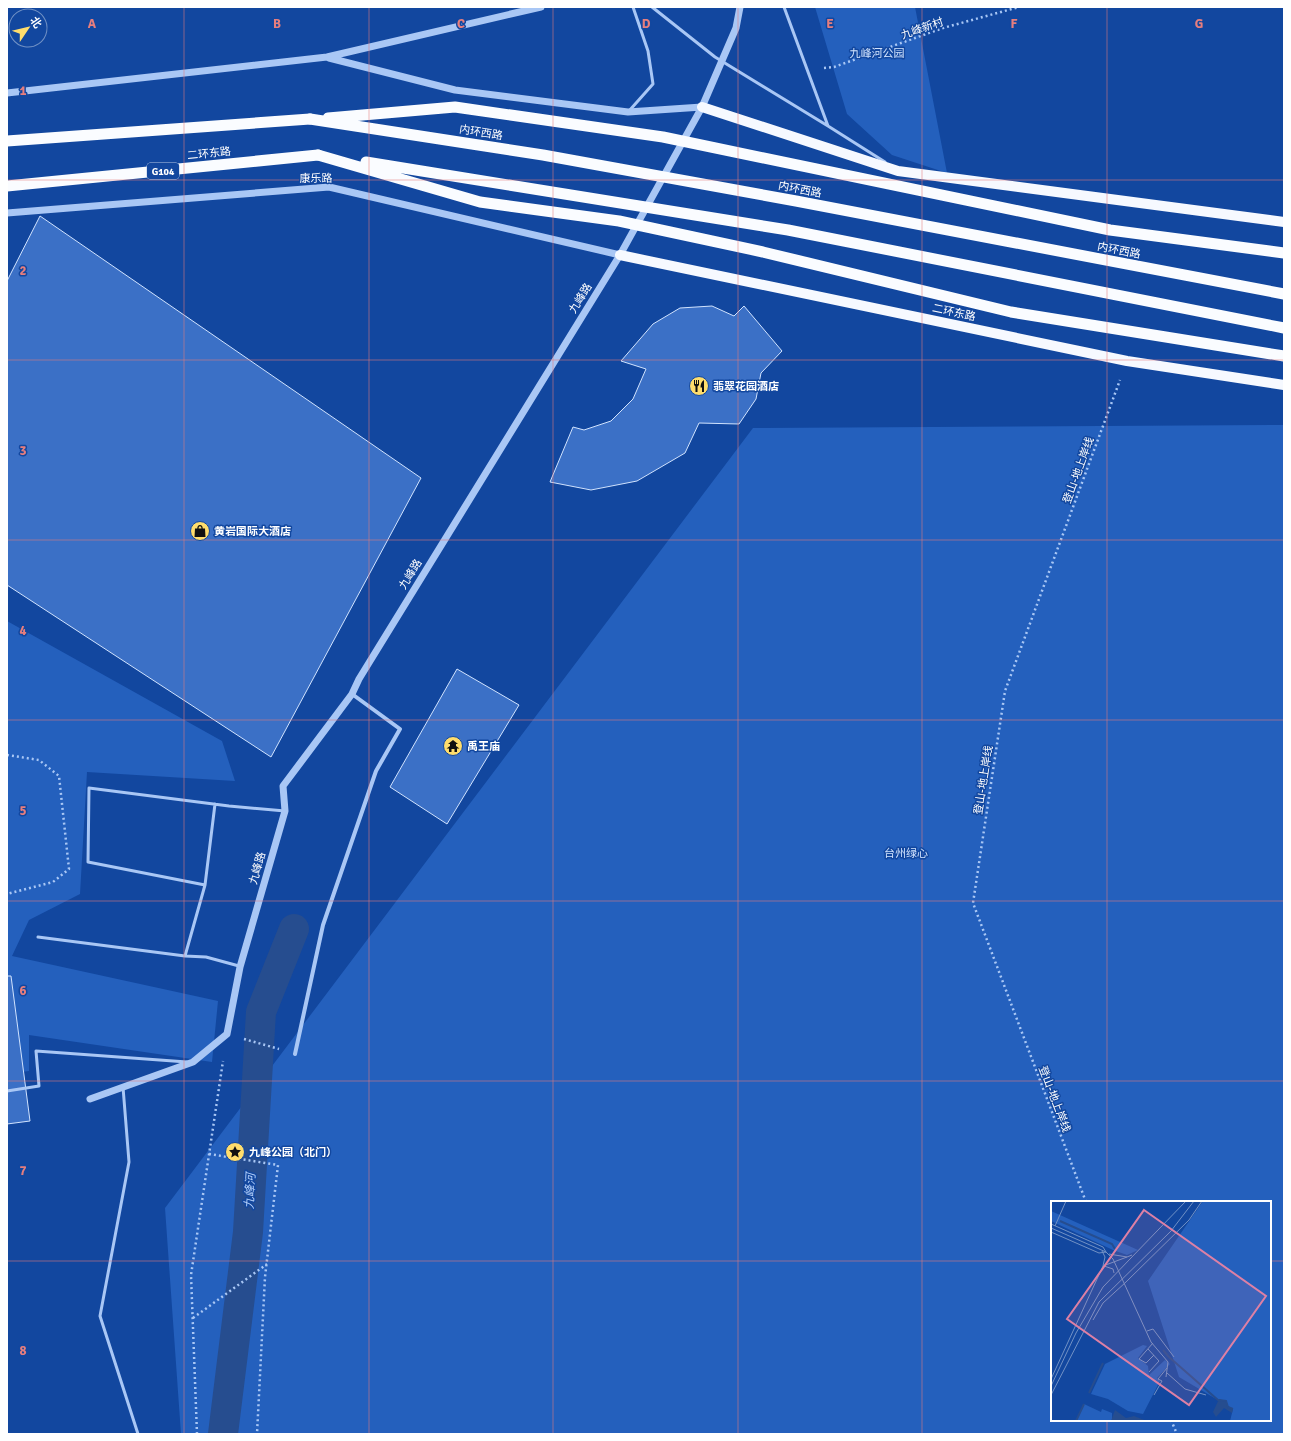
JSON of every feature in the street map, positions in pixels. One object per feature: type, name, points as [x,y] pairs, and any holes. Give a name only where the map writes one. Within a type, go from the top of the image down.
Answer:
[{"type":"highway","points":[[7,141],[456,107],[663,137],[1110,230],[1284,253]]},
{"type":"highway","name":"内环西路","points":[[310,119],[542,155],[796,201],[1284,294]]},
{"type":"highway","points":[[318,155],[788,230],[1284,328]]},
{"type":"highway","points":[[318,155],[480,202],[619,221],[763,252],[1010,312],[1284,356]]},
{"type":"highway","name":"二环东路","points":[[7,186],[318,155]]},
{"type":"main road","points":[[702,107],[898,171],[1284,222]]},
{"type":"main road","name":"二环东路","points":[[620,255],[1127,361],[1284,385]]},
{"type":"street","points":[[7,93],[327,58],[542,7]]},
{"type":"street","name":"九峰路","points":[[227,1034],[240,966],[285,811],[283,786],[352,694],[358,679],[620,255],[702,107],[736,28],[740,7]]},
{"type":"street","points":[[327,58],[455,90],[628,112],[702,107]]},
{"type":"street","name":"康乐路","points":[[7,213],[329,187],[620,255]]},
{"type":"street","points":[[295,1054],[323,925],[376,771],[400,728],[352,694]]},
{"type":"street","points":[[90,1099],[193,1062],[227,1034]]},
{"type":"lane","points":[[628,112],[653,84],[648,52],[633,7]]},
{"type":"lane","points":[[652,7],[722,61],[898,171]]},
{"type":"lane","points":[[784,7],[828,126]]},
{"type":"lane","points":[[205,885],[88,862],[89,788],[215,804],[285,811]]},
{"type":"lane","points":[[185,956],[205,885],[215,804]]},
{"type":"lane","points":[[38,937],[185,956],[206,957],[240,966]]},
{"type":"lane","points":[[7,1091],[39,1086],[36,1051],[193,1062]]},
{"type":"lane","points":[[123,1087],[129,1162],[100,1316],[138,1434]]},
{"type":"path","name":"九峰新村","points":[[808,70],[834,67],[943,28],[1020,7]]},
{"type":"path","name":"登山-地上岸线","points":[[1086,1201],[973,903],[1005,691],[1127,361]]},
{"type":"path","points":[[7,755],[39,760],[59,776],[69,869],[52,882],[7,894]]},
{"type":"path","points":[[197,1434],[192,1275],[227,1034],[295,1054]]},
{"type":"path","points":[[209,1154],[278,1165],[267,1264],[258,1434]]},
{"type":"path","points":[[193,1318],[267,1264]]},
{"type":"path","points":[[1171,1421],[1177,1434]]},
{"type":"green space","name":"九峰河公园","points":[[815,7],[915,7],[947,173],[892,155],[847,114]]},
{"type":"green space","name":"台州绿心","points":[[1284,425],[1284,1434],[181,1434],[165,1208],[753,428]]},
{"type":"green space","points":[[7,621],[222,741],[235,781],[87,772],[80,894],[29,920],[12,956],[218,1001],[212,1062],[29,1035],[29,1071],[7,1074]]},
{"type":"building","name":"黄岩国际大酒店","points":[[40,216],[421,478],[271,757],[7,585],[7,281]]},
{"type":"building","name":"翡翠花园酒店","points":[[712,306],[734,316],[744,306],[782,351],[761,373],[756,399],[739,424],[699,423],[685,453],[637,481],[591,490],[550,482],[573,427],[584,430],[611,421],[633,399],[646,369],[621,361],[653,324],[680,308]]},
{"type":"building","name":"禹王庙","points":[[457,669],[519,705],[447,824],[390,787]]},
{"type":"building","points":[[7,976],[11,976],[30,1121],[7,1124]]},
{"type":"waterway","name":"九峰河","points":[[223,1434],[248,1232],[261,1012],[294,929]]},
{"type":"place","name":"翡翠花园酒店","points":[[699,386]]},
{"type":"place","name":"黄岩国际大酒店","points":[[200,531]]},
{"type":"place","name":"禹王庙","points":[[453,746]]},
{"type":"place","name":"九峰公园（北门）","points":[[235,1152]]}]
